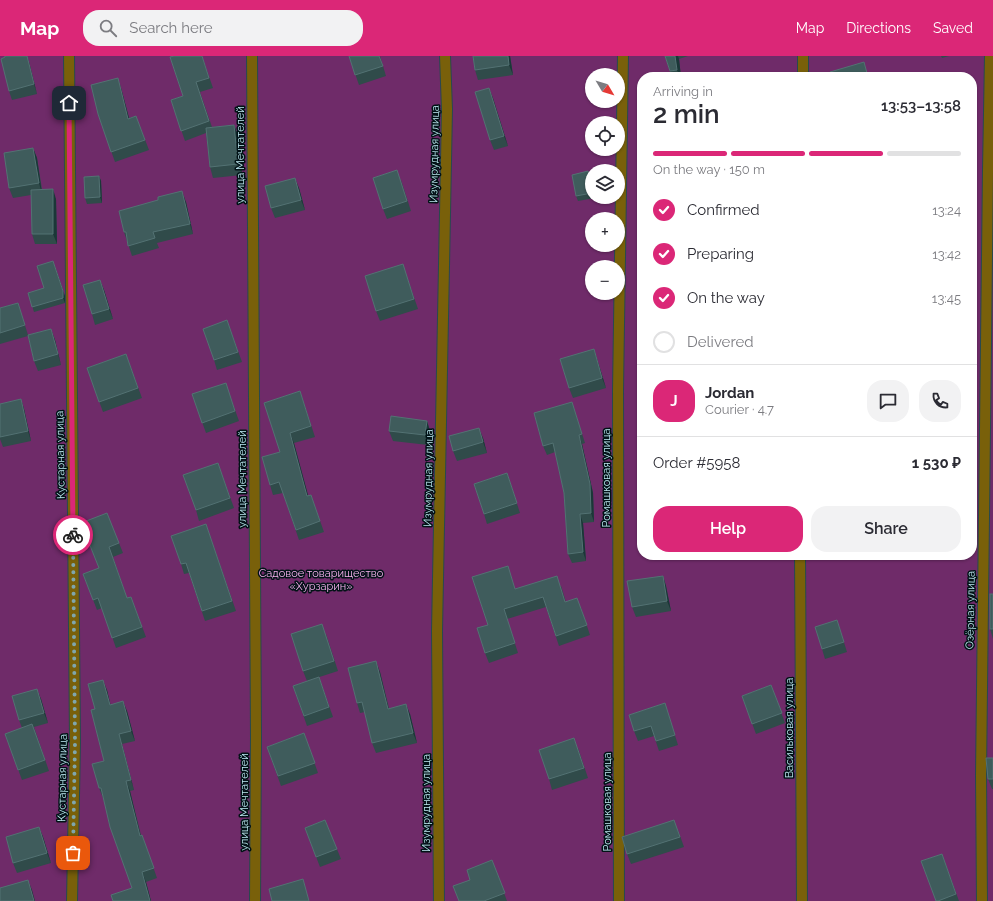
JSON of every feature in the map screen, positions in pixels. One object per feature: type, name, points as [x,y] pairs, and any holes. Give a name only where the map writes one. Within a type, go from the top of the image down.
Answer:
[{"type":"street","name":"Кустарная улица","points":[[69,56],[75,742],[72,901]]},
{"type":"street","name":"улица Мечтателей","points":[[252,56],[256,737],[255,901]]},
{"type":"street","name":"Изумрудная улица","points":[[439,901],[437,631],[447,109],[445,56]]},
{"type":"street","name":"Ромашковая улица","points":[[619,901],[618,391],[622,56]]},
{"type":"street","points":[[802,72],[803,56]]},
{"type":"street","name":"Озёрная улица","points":[[982,901],[981,760],[990,56]]},
{"type":"street","name":"Васильковая улица","points":[[800,560],[802,901]]},
{"type":"green space","name":"Садовое товарищество «Хурзарин»","points":[[0,56],[993,56],[993,901],[0,901]]},
{"type":"building","points":[[5,56],[27,56],[34,84],[9,91],[1,59]]},
{"type":"building","points":[[202,56],[209,78],[196,82],[209,121],[181,131],[171,100],[183,96],[170,57]]},
{"type":"building","points":[[349,56],[379,56],[383,66],[355,75]]},
{"type":"building","points":[[473,56],[508,56],[509,65],[475,70]]},
{"type":"building","points":[[665,56],[675,56],[677,70],[670,71]]},
{"type":"building","points":[[864,62],[867,72],[830,72]]},
{"type":"building","points":[[118,78],[128,119],[136,116],[145,140],[111,152],[98,114],[91,85]]},
{"type":"building","points":[[489,88],[504,136],[490,140],[475,92]]},
{"type":"building","points":[[234,125],[238,164],[210,167],[206,128]]},
{"type":"building","points":[[33,148],[39,183],[9,188],[4,153]]},
{"type":"building","points":[[397,170],[407,201],[383,209],[373,178]]},
{"type":"building","points":[[585,172],[585,194],[576,196],[572,175]]},
{"type":"building","points":[[99,176],[100,197],[85,198],[84,177]]},
{"type":"building","points":[[295,178],[301,200],[271,208],[265,186]]},
{"type":"building","points":[[53,189],[53,234],[32,234],[31,190]]},
{"type":"building","points":[[182,191],[190,224],[153,232],[155,238],[128,246],[126,232],[124,232],[119,211],[158,200],[158,197]]},
{"type":"building","points":[[53,261],[63,291],[63,298],[32,307],[28,293],[44,288],[37,266]]},
{"type":"building","points":[[403,264],[414,299],[376,311],[365,276]]},
{"type":"building","points":[[100,280],[109,309],[92,314],[83,285]]},
{"type":"building","points":[[18,303],[25,325],[0,333],[0,308]]},
{"type":"building","points":[[227,320],[238,352],[214,360],[203,329]]},
{"type":"building","points":[[51,329],[58,354],[34,361],[28,335]]},
{"type":"building","points":[[594,349],[602,378],[569,388],[560,359]]},
{"type":"building","points":[[126,354],[138,388],[99,402],[87,368]]},
{"type":"building","points":[[226,383],[235,411],[202,423],[192,394]]},
{"type":"building","points":[[300,391],[311,426],[290,433],[307,496],[311,495],[320,521],[296,530],[279,482],[270,485],[262,457],[280,452],[264,403]]},
{"type":"building","points":[[21,399],[28,431],[0,437],[0,404]]},
{"type":"building","points":[[572,402],[582,434],[579,435],[590,484],[591,513],[580,514],[583,552],[568,554],[564,493],[553,443],[543,446],[534,413]]},
{"type":"building","points":[[391,416],[427,421],[425,435],[389,431]]},
{"type":"building","points":[[479,428],[483,442],[453,451],[449,436]]},
{"type":"building","points":[[218,463],[230,498],[196,510],[183,475]]},
{"type":"building","points":[[507,473],[517,503],[484,514],[474,484]]},
{"type":"building","points":[[107,513],[119,543],[109,547],[127,598],[131,597],[142,627],[112,638],[98,598],[93,600],[83,574],[99,568],[81,523]]},
{"type":"building","points":[[206,524],[232,601],[202,611],[186,563],[181,564],[171,536]]},
{"type":"building","points":[[508,566],[515,589],[557,576],[565,602],[577,598],[587,625],[556,636],[543,597],[504,609],[515,643],[485,653],[477,628],[488,625],[472,577]]},
{"type":"building","points":[[663,576],[667,601],[632,607],[627,581]]},
{"type":"building","points":[[990,594],[993,594],[993,629],[990,629]]},
{"type":"building","points":[[837,620],[844,642],[822,649],[815,627]]},
{"type":"building","points":[[322,624],[334,661],[303,671],[291,634]]},
{"type":"building","points":[[376,661],[388,709],[406,704],[413,733],[372,743],[362,702],[357,703],[348,668]]},
{"type":"building","points":[[319,677],[329,707],[304,716],[293,686]]},
{"type":"building","points":[[103,680],[110,705],[123,701],[131,731],[119,734],[131,780],[126,781],[140,836],[142,835],[154,868],[142,872],[150,901],[113,901],[111,895],[132,888],[110,827],[101,788],[99,788],[92,764],[104,761],[91,710],[95,709],[88,684]]},
{"type":"building","points":[[771,685],[782,713],[752,724],[742,696]]},
{"type":"building","points":[[37,689],[44,713],[19,720],[12,696]]},
{"type":"building","points":[[665,703],[675,735],[656,741],[651,726],[634,731],[629,715]]},
{"type":"building","points":[[32,724],[45,760],[18,770],[5,734]]},
{"type":"building","points":[[304,733],[315,763],[278,776],[267,747]]},
{"type":"building","points":[[574,738],[584,768],[549,779],[539,750]]},
{"type":"building","points":[[986,758],[993,758],[993,779],[988,779]]},
{"type":"building","points":[[325,820],[337,849],[316,857],[305,828]]},
{"type":"building","points":[[674,820],[680,837],[627,854],[622,837]]},
{"type":"building","points":[[39,827],[47,853],[13,863],[6,837]]},
{"type":"building","points":[[942,854],[956,894],[936,901],[921,861]]},
{"type":"building","points":[[492,860],[505,893],[484,901],[459,901],[453,886],[470,880],[467,870]]},
{"type":"building","points":[[303,879],[309,901],[272,901],[269,889]]},
{"type":"building","points":[[28,880],[34,901],[0,901],[0,888]]},
{"type":"way so far","points":[[73,535],[75,742],[73,853]]},
{"type":"route","points":[[69,103],[73,535]]}]
